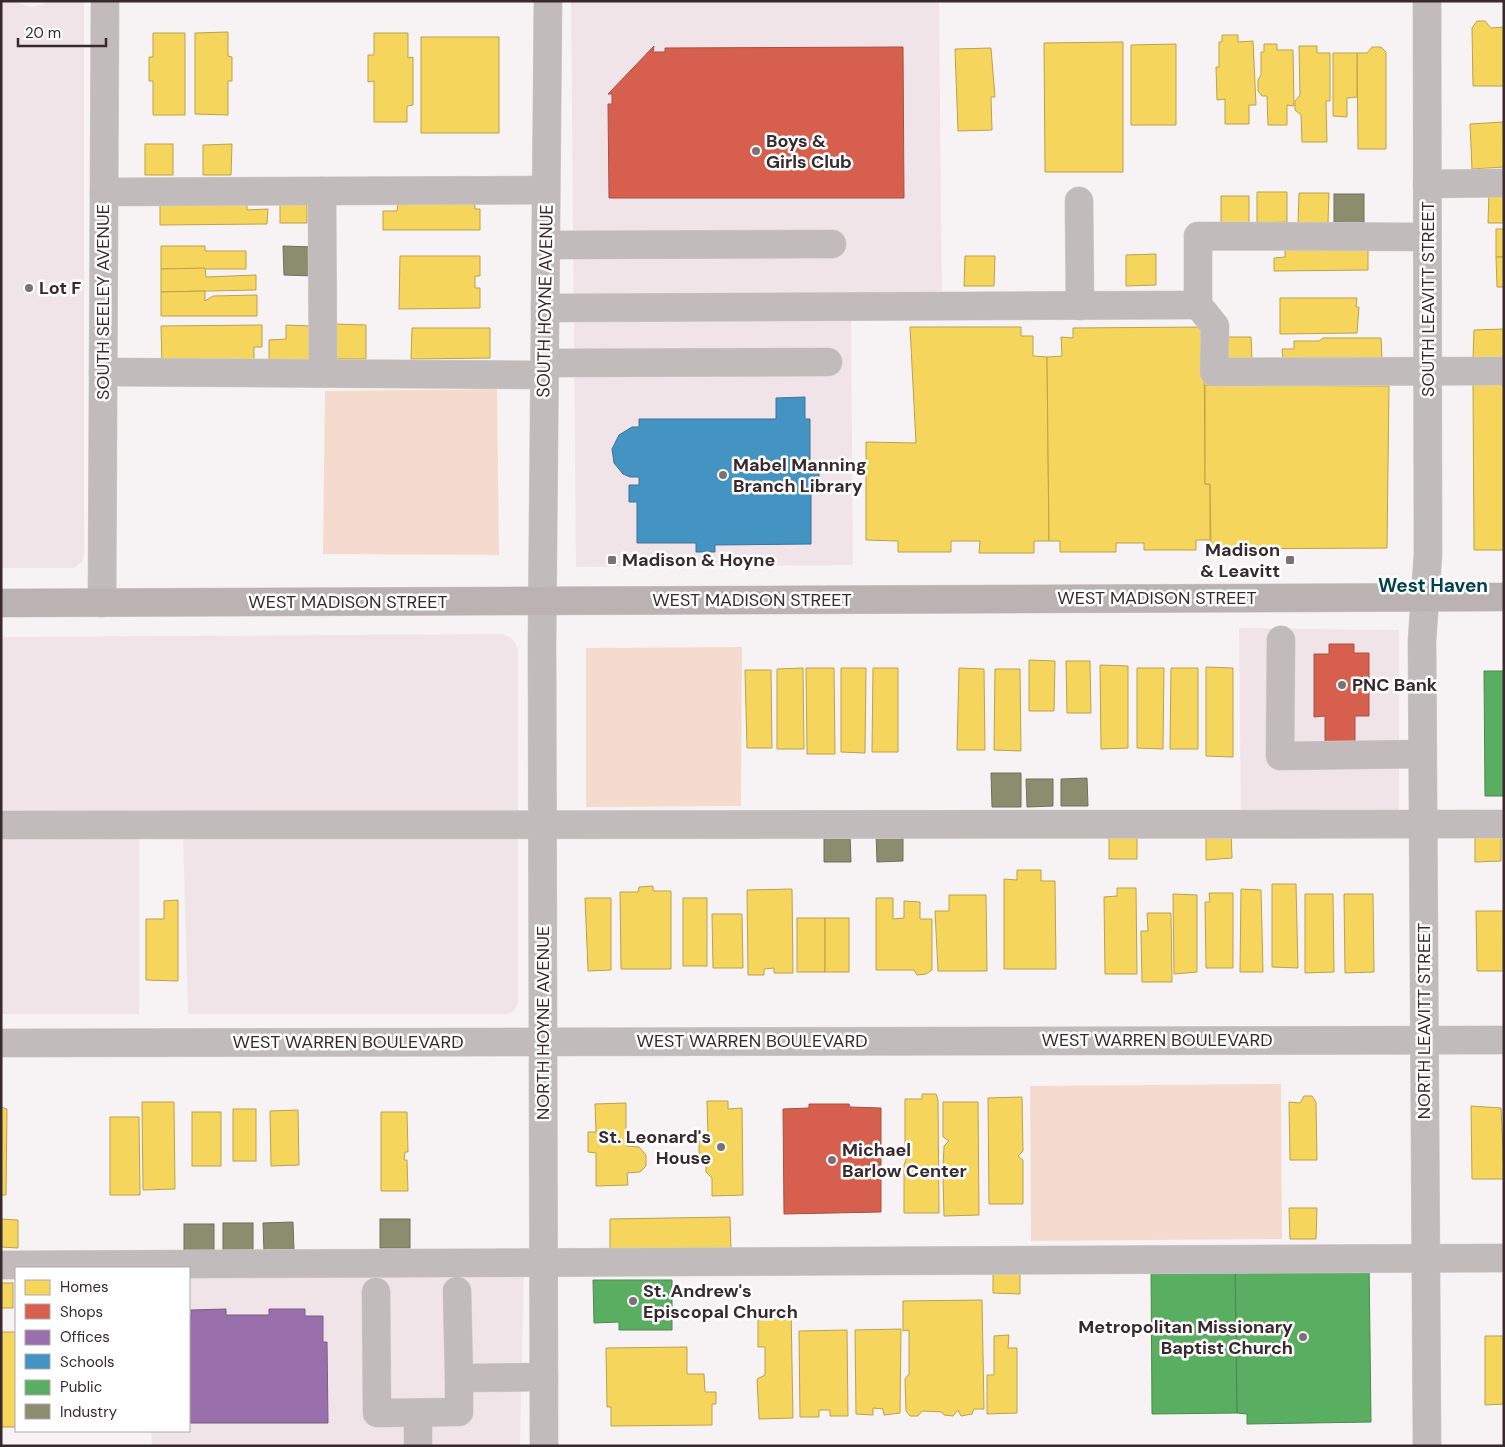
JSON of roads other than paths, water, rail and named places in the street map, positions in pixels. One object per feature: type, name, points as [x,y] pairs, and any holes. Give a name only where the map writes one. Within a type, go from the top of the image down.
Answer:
[{"type":"main road","name":"WEST MADISON STREET","points":[[1,603],[1504,597]]},
{"type":"street","name":"SOUTH SEELEY AVENUE","points":[[102,602],[105,1]]},
{"type":"street","name":"SOUTH HOYNE AVENUE","points":[[543,601],[548,1]]},
{"type":"street","name":"SOUTH LEAVITT STREET","points":[[1425,597],[1428,554],[1427,1]]},
{"type":"street","points":[[1427,184],[1504,183]]},
{"type":"street","points":[[104,192],[546,190]]},
{"type":"street","points":[[322,191],[323,373]]},
{"type":"street","points":[[1079,201],[1080,306]]},
{"type":"street","points":[[1428,237],[1198,236],[1198,306],[1215,326],[1214,372],[1504,371]]},
{"type":"street","points":[[546,245],[832,244]]},
{"type":"street","points":[[545,308],[1198,306]]},
{"type":"street","points":[[103,372],[323,373],[828,362]]},
{"type":"street","name":"NORTH LEAVITT STREET","points":[[1425,597],[1422,641],[1422,823],[1427,1446]]},
{"type":"street","name":"NORTH HOYNE AVENUE","points":[[543,601],[544,1446]]},
{"type":"street","points":[[1281,640],[1280,756],[1422,754]]},
{"type":"street","points":[[1,825],[1504,824]]},
{"type":"street","name":"WEST WARREN BOULEVARD","points":[[1,1043],[1504,1040]]},
{"type":"street","points":[[1,1265],[1504,1258]]},
{"type":"street","points":[[376,1292],[377,1413],[418,1413],[459,1412],[457,1291]]},
{"type":"street","points":[[459,1378],[544,1377]]},
{"type":"street","points":[[418,1413],[418,1446]]},
{"type":"place","name":"Boys & Girls Club","points":[[756,151]]},
{"type":"place","name":"Lot F","points":[[29,288]]},
{"type":"place","name":"Mabel Manning Branch Library","points":[[723,475]]},
{"type":"place","name":"Madison & Hoyne","points":[[612,560]]},
{"type":"place","name":"Madison & Leavitt","points":[[1290,560]]},
{"type":"place","name":"PNC Bank","points":[[1342,685]]},
{"type":"place","name":"St. Leonard's House","points":[[721,1147]]},
{"type":"place","name":"Michael Barlow Center","points":[[832,1160]]},
{"type":"place","name":"St. Andrew's Episcopal Church","points":[[633,1301]]},
{"type":"place","name":"Metropolitan Missionary Baptist Church","points":[[1303,1337]]},
{"type":"district","name":"West Haven","points":[[1433,585]]}]
